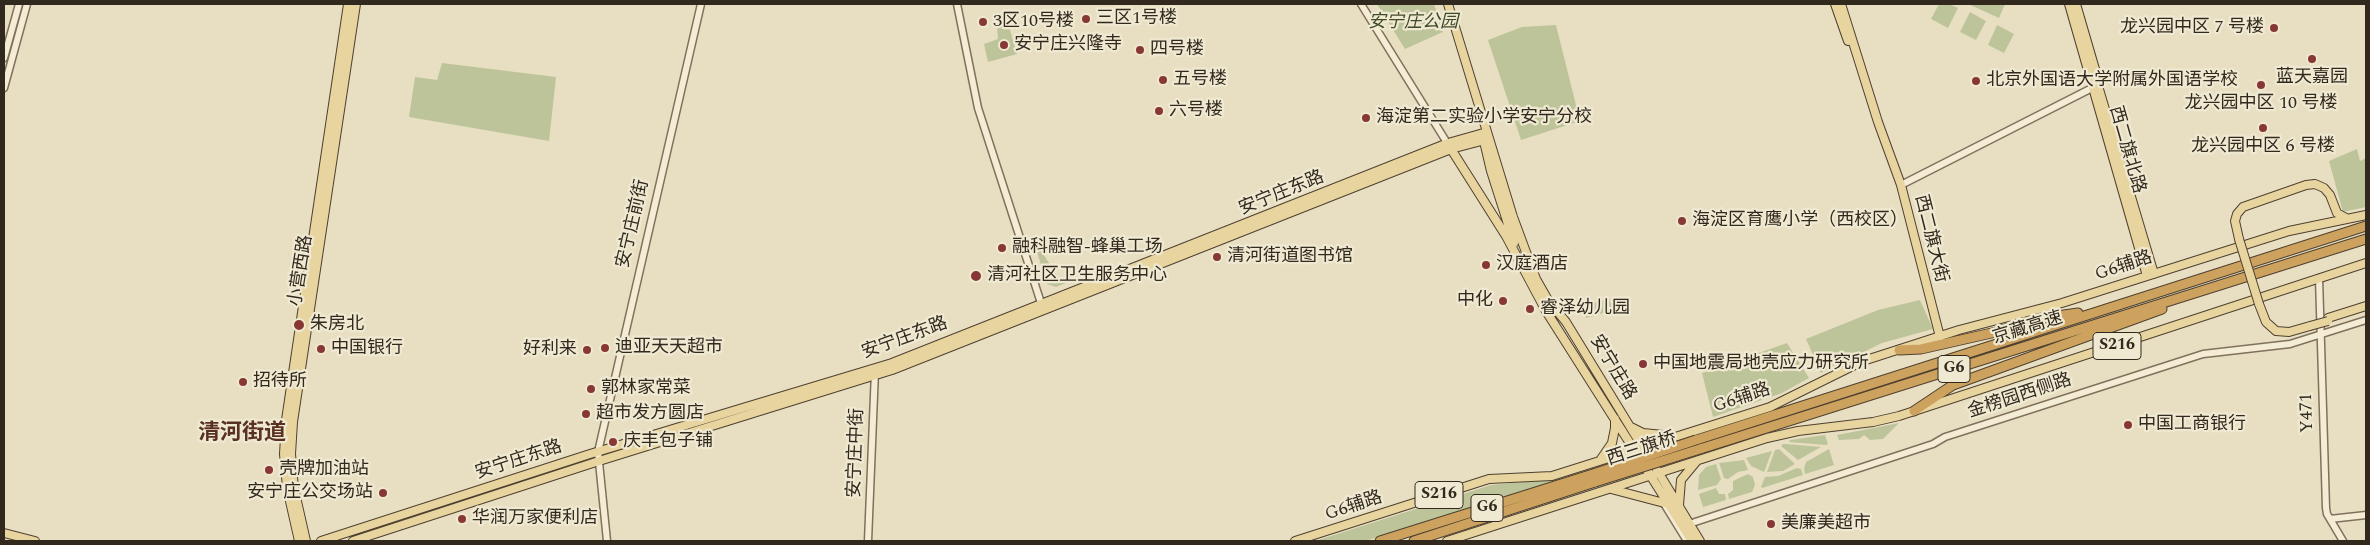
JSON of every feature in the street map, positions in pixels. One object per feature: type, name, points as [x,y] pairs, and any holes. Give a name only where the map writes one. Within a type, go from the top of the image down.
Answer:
[{"type":"highway","name":"京藏高速","points":[[2204,278],[2366,226]]},
{"type":"highway","name":"京藏高速","points":[[1696,440],[2208,289],[2366,239]]},
{"type":"highway","name":"京藏高速","points":[[1696,440],[2283,253]]},
{"type":"highway","points":[[1914,411],[1953,385],[2007,364],[2140,318],[2208,289]]},
{"type":"highway","points":[[1899,350],[1920,349],[1996,332],[2036,319],[2103,310]]},
{"type":"highway","name":"西三旗桥","points":[[1594,478],[1696,440]]},
{"type":"highway","name":"G6","points":[[1380,541],[1594,478]]},
{"type":"highway","name":"G6","points":[[1414,541],[1594,478]]},
{"type":"main road","name":"小营西路","points":[[299,541],[287,488],[284,454],[286,420],[348,4]]},
{"type":"main road","name":"小营西路","points":[[306,541],[294,488],[291,454],[293,422],[356,4]]},
{"type":"main road","points":[[1442,4],[1485,136]]},
{"type":"main road","points":[[1448,4],[1485,136]]},
{"type":"main road","name":"西二旗大街","points":[[1835,4],[1871,112],[1878,122]]},
{"type":"main road","name":"西二旗大街","points":[[1841,4],[1900,185],[1940,337]]},
{"type":"main road","name":"西二旗北路","points":[[2069,4],[2150,275]]},
{"type":"main road","name":"西二旗北路","points":[[2076,4],[2097,76],[2095,87]]},
{"type":"main road","name":"安宁庄东路","points":[[353,541],[875,370],[1041,303],[1449,146],[1485,136]]},
{"type":"main road","name":"安宁庄路","points":[[1485,136],[1491,171],[1521,262]]},
{"type":"main road","name":"安宁庄路","points":[[1485,136],[1518,232],[1540,286],[1568,324],[1627,422],[1638,448]]},
{"type":"main road","name":"安宁庄东路","points":[[321,541],[598,452],[875,370],[892,370],[1126,279],[1449,146]]},
{"type":"main road","name":"安宁庄路","points":[[1449,146],[1521,262],[1546,311],[1613,415],[1638,448],[1654,474]]},
{"type":"main road","points":[[2350,218],[2338,214],[2330,194],[2324,188],[2308,184],[2243,207],[2237,214],[2236,221],[2266,322],[2276,331],[2289,332],[2366,307]]},
{"type":"main road","points":[[2241,238],[2239,219],[2246,208],[2304,189],[2320,190],[2329,200],[2330,216],[2323,223]]},
{"type":"main road","name":"G6辅路","points":[[1295,541],[1489,479],[1544,477],[1680,435],[1696,440],[1778,404],[1857,364],[2289,231],[2366,214]]},
{"type":"main road","name":"S216","points":[[1447,541],[1778,435],[1873,422],[1914,411],[2366,263]]},
{"type":"main road","points":[[1596,462],[1605,455],[1612,443],[1616,425],[1613,415]]},
{"type":"main road","points":[[1627,422],[1632,428],[1643,433],[1680,435]]},
{"type":"main road","points":[[1680,435],[1674,442],[1676,456],[1682,462],[1691,462]]},
{"type":"main road","points":[[1696,440],[1685,439],[1687,452],[1692,458],[1702,459]]},
{"type":"main road","points":[[1680,509],[1678,496],[1682,478],[1692,464],[1702,459]]},
{"type":"main road","points":[[1596,462],[1606,462],[1611,467],[1614,480],[1602,491]]},
{"type":"main road","points":[[1585,465],[1596,466],[1600,471],[1603,483],[1602,491]]},
{"type":"main road","points":[[1654,474],[1680,509],[1700,541]]},
{"type":"main road","points":[[1654,474],[1663,502],[1692,541]]},
{"type":"main road","points":[[1602,491],[1619,490],[1663,502]]},
{"type":"main road","points":[[4,533],[35,541]]},
{"type":"street","points":[[4,58],[19,4]]},
{"type":"street","points":[[4,88],[27,4]]},
{"type":"street","name":"安宁庄前街","points":[[599,461],[598,452],[701,4]]},
{"type":"street","points":[[957,4],[978,108],[1041,303]]},
{"type":"street","name":"安宁庄路","points":[[1360,4],[1449,146]]},
{"type":"street","points":[[1900,185],[2095,87]]},
{"type":"street","name":"Y471","points":[[2318,278],[2326,508],[2343,541]]},
{"type":"street","name":"金榜园西侧路","points":[[1689,524],[1934,444],[1945,437],[2203,354],[2282,346],[2320,336],[2366,320]]},
{"type":"street","name":"安宁庄中街","points":[[868,541],[875,370]]},
{"type":"street","points":[[599,461],[607,541]]},
{"type":"street","points":[[1663,502],[1686,541]]},
{"type":"street","points":[[2330,519],[2366,515]]},
{"type":"green space","name":"安宁庄公园","points":[[1377,4],[1434,4],[1443,32],[1405,49]]},
{"type":"green space","points":[[1939,4],[1949,4],[1958,8],[1948,28],[1931,19]]},
{"type":"green space","points":[[1968,4],[2005,4],[1999,18]]},
{"type":"green space","points":[[1970,12],[1986,21],[1976,40],[1960,32]]},
{"type":"green space","points":[[1008,23],[1017,54],[988,62],[984,44],[998,39],[997,26]]},
{"type":"green space","points":[[1556,25],[1580,121],[1521,140],[1488,40],[1522,27]]},
{"type":"green space","points":[[1997,25],[2014,34],[2004,53],[1988,45]]},
{"type":"green space","points":[[442,63],[556,77],[549,141],[409,117],[415,77],[437,80]]},
{"type":"green space","points":[[2357,149],[2360,161],[2366,158],[2366,207],[2343,212],[2329,161]]},
{"type":"green space","points":[[1040,249],[1058,277],[1066,283],[1056,287],[1047,284],[1037,252]]},
{"type":"green space","points":[[1609,298],[1613,310],[1586,318],[1582,307]]},
{"type":"green space","points":[[1920,300],[1933,329],[1882,343],[1821,373],[1806,339],[1878,310]]},
{"type":"green space","points":[[1787,343],[1809,378],[1782,393],[1713,417],[1702,373]]},
{"type":"green space","points":[[1899,423],[1883,439],[1870,440],[1864,435],[1859,439],[1839,440],[1837,435]]},
{"type":"green space","points":[[1825,435],[1828,444],[1826,445],[1789,442],[1790,440]]},
{"type":"green space","points":[[1783,444],[1821,447],[1798,460],[1781,446]]},
{"type":"green space","points":[[1779,449],[1795,464],[1783,471],[1767,472],[1775,450]]},
{"type":"green space","points":[[1829,449],[1834,465],[1805,474],[1806,462]]},
{"type":"green space","points":[[1772,451],[1764,472],[1751,466],[1746,458]]},
{"type":"green space","points":[[1744,460],[1748,470],[1738,472],[1728,479],[1724,478],[1719,463]]},
{"type":"green space","points":[[1716,464],[1721,479],[1717,485],[1698,490],[1699,475],[1706,467]]},
{"type":"green space","points":[[1797,468],[1801,469],[1803,475],[1761,487],[1765,477],[1778,476]]},
{"type":"green space","points":[[1748,474],[1753,477],[1755,485],[1752,492],[1729,499],[1728,494],[1733,490],[1733,481]]},
{"type":"green space","points":[[1565,478],[1365,541],[1315,541],[1491,485]]},
{"type":"green space","points":[[1716,488],[1719,494],[1725,494],[1726,500],[1703,507],[1699,494]]},
{"type":"place","name":"三区1号楼","points":[[1086,19]]},
{"type":"place","name":"3区10号楼","points":[[983,22]]},
{"type":"place","name":"龙兴园中区 7 号楼","points":[[2274,28]]},
{"type":"place","name":"安宁庄兴隆寺","points":[[1004,45]]},
{"type":"place","name":"四号楼","points":[[1140,50]]},
{"type":"place","name":"蓝天嘉园","points":[[2312,59]]},
{"type":"place","name":"五号楼","points":[[1163,80]]},
{"type":"place","name":"北京外国语大学附属外国语学校","points":[[1976,81]]},
{"type":"place","name":"龙兴园中区 10 号楼","points":[[2261,85]]},
{"type":"place","name":"六号楼","points":[[1159,111]]},
{"type":"place","name":"海淀第二实验小学安宁分校","points":[[1366,118]]},
{"type":"place","name":"龙兴园中区 6 号楼","points":[[2263,128]]},
{"type":"place","name":"海淀区育鹰小学（西校区）","points":[[1682,221]]},
{"type":"place","name":"融科融智-蜂巢工场","points":[[1002,248]]},
{"type":"place","name":"清河街道图书馆","points":[[1217,257]]},
{"type":"place","name":"汉庭酒店","points":[[1486,265]]},
{"type":"place","name":"清河社区卫生服务中心","points":[[976,276]]},
{"type":"place","name":"中化","points":[[1503,301]]},
{"type":"place","name":"睿泽幼儿园","points":[[1530,309]]},
{"type":"place","name":"朱房北","points":[[299,325]]},
{"type":"place","name":"迪亚天天超市","points":[[605,348]]},
{"type":"place","name":"中国银行","points":[[321,349]]},
{"type":"place","name":"好利来","points":[[587,350]]},
{"type":"place","name":"中国地震局地壳应力研究所","points":[[1643,364]]},
{"type":"place","name":"招待所","points":[[243,382]]},
{"type":"place","name":"郭林家常菜","points":[[591,389]]},
{"type":"place","name":"超市发方圆店","points":[[586,414]]},
{"type":"place","name":"中国工商银行","points":[[2128,425]]},
{"type":"place","name":"庆丰包子铺","points":[[613,442]]},
{"type":"place","name":"壳牌加油站","points":[[269,470]]},
{"type":"place","name":"安宁庄公交场站","points":[[383,493]]},
{"type":"place","name":"华润万家便利店","points":[[462,519]]},
{"type":"place","name":"美廉美超市","points":[[1771,524]]},
{"type":"district","name":"清河街道","points":[[242,435]]}]
